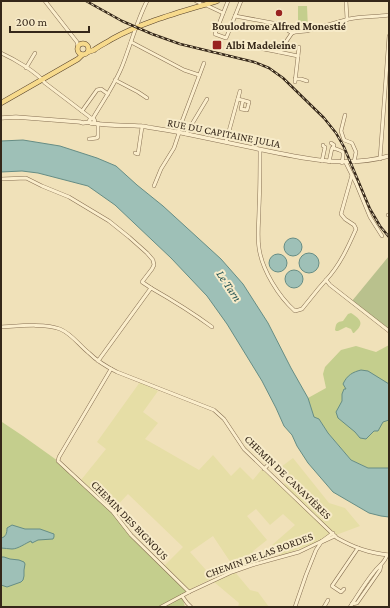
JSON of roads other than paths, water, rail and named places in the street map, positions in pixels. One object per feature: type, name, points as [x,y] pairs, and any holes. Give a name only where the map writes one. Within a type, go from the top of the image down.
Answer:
[{"type":"main road","points":[[88,50],[94,50],[137,27],[217,1]]},
{"type":"main road","points":[[80,54],[78,49],[79,44],[86,44],[88,50]]},
{"type":"main road","points":[[1,103],[74,61],[80,54],[84,55],[88,50]]},
{"type":"street","points":[[45,1],[79,44]]},
{"type":"street","points":[[93,121],[123,65],[147,1]]},
{"type":"street","points":[[196,1],[200,3],[201,6]]},
{"type":"street","points":[[228,1],[215,34],[226,38],[241,1]]},
{"type":"street","points":[[346,1],[348,19]]},
{"type":"street","points":[[206,4],[224,13]]},
{"type":"street","points":[[235,16],[278,24],[292,33],[309,31],[348,19],[389,15]]},
{"type":"street","points":[[279,52],[292,33]]},
{"type":"street","points":[[380,159],[389,36]]},
{"type":"street","points":[[131,42],[184,70],[200,75]]},
{"type":"street","points":[[253,47],[298,56]]},
{"type":"street","points":[[299,47],[295,80],[307,81]]},
{"type":"street","points":[[1,53],[16,61],[42,79],[93,121],[98,132],[98,137],[89,139]]},
{"type":"street","points":[[26,68],[35,53]]},
{"type":"street","points":[[154,186],[161,169],[174,148],[178,133],[204,63]]},
{"type":"street","points":[[115,80],[147,98]]},
{"type":"street","points":[[82,111],[97,90],[100,89],[108,94]]},
{"type":"street","points":[[226,142],[240,91]]},
{"type":"street","points":[[186,134],[207,99]]},
{"type":"street","points":[[238,99],[243,100]]},
{"type":"street","points":[[345,115],[341,131],[344,140],[352,142],[356,152],[348,163]]},
{"type":"street","name":"RUE DU CAPITAINE JULIA","points":[[1,118],[16,117],[83,123],[93,121],[142,126],[260,150],[329,162],[348,163],[380,159],[389,156]]},
{"type":"street","points":[[135,154],[138,154],[142,126]]},
{"type":"street","points":[[94,133],[98,132]]},
{"type":"street","points":[[329,162],[334,145],[331,143]]},
{"type":"street","points":[[322,161],[325,147],[323,145]]},
{"type":"street","points":[[333,148],[342,150],[344,153],[370,217],[382,236]]},
{"type":"street","points":[[260,150],[259,248],[262,259],[276,290],[295,311],[302,310],[333,273],[347,249],[356,228],[345,219],[342,214],[352,175]]},
{"type":"street","points":[[1,179],[26,178],[69,197],[116,227],[139,245],[153,260],[154,265],[142,282],[212,327]]},
{"type":"street","points":[[326,280],[330,285],[389,331]]},
{"type":"street","points":[[98,361],[151,288]]},
{"type":"street","name":"CHEMIN DE CANAVIÈRES","points":[[1,327],[41,326],[56,328],[70,336],[98,361],[110,369],[214,410],[224,419],[244,449],[334,534],[347,544],[373,553],[388,555]]},
{"type":"street","name":"CHEMIN DES BIGNOUS","points":[[110,369],[58,457],[58,461],[113,512],[131,535],[189,592]]},
{"type":"street","points":[[257,450],[270,463],[264,469]]},
{"type":"street","points":[[256,461],[262,455]]},
{"type":"street","name":"CHEMIN DE LAS BORDES","points":[[161,607],[189,592],[245,567],[299,552],[334,534]]},
{"type":"street","points":[[295,607],[310,563],[321,542]]},
{"type":"street","points":[[344,589],[341,592],[332,586],[358,548]]},
{"type":"street","points":[[351,605],[388,555]]},
{"type":"street","points":[[351,605],[357,603],[375,573]]},
{"type":"street","points":[[182,596],[191,607]]},
{"type":"street","points":[[324,607],[328,600]]},
{"type":"water","name":"Le Tarn","points":[[23,140],[60,146],[116,166],[163,206],[221,259],[243,284],[268,323],[308,398],[314,417],[319,419],[328,433],[351,460],[368,468],[389,468],[389,517],[369,513],[333,492],[308,463],[292,435],[284,426],[262,381],[227,324],[207,296],[171,258],[115,205],[88,186],[38,173],[22,171],[1,172],[1,141]]},
{"type":"water","points":[[289,238],[297,238],[302,243],[300,254],[297,256],[289,256],[284,251],[284,243]]},
{"type":"water","points":[[309,253],[316,256],[319,263],[316,270],[309,273],[302,270],[299,263],[302,256]]},
{"type":"water","points":[[278,254],[284,257],[287,263],[284,269],[278,272],[272,269],[269,263],[272,257]]},
{"type":"water","points":[[294,270],[300,273],[303,279],[300,285],[294,288],[288,285],[285,279],[288,273]]},
{"type":"water","points":[[361,370],[368,371],[389,384],[389,420],[383,422],[378,431],[374,431],[366,439],[360,438],[338,418],[336,412],[342,401],[344,389],[346,389],[343,384],[346,378],[350,374]]},
{"type":"water","points":[[12,525],[25,529],[40,529],[54,534],[54,537],[53,539],[38,540],[32,543],[31,541],[14,549],[1,548],[1,538],[6,534],[7,528]]},
{"type":"water","points":[[1,557],[24,562],[24,576],[21,582],[7,587],[1,585]]},
{"type":"railway","points":[[86,1],[122,21],[152,34],[180,44],[254,62],[269,68],[283,78],[324,118],[336,133],[344,147],[370,209],[380,226],[389,237]]},
{"type":"place","name":"Boulodrome Alfred Monestié","points":[[279,13]]},
{"type":"place","name":"Albi Madeleine","points":[[217,45]]}]
